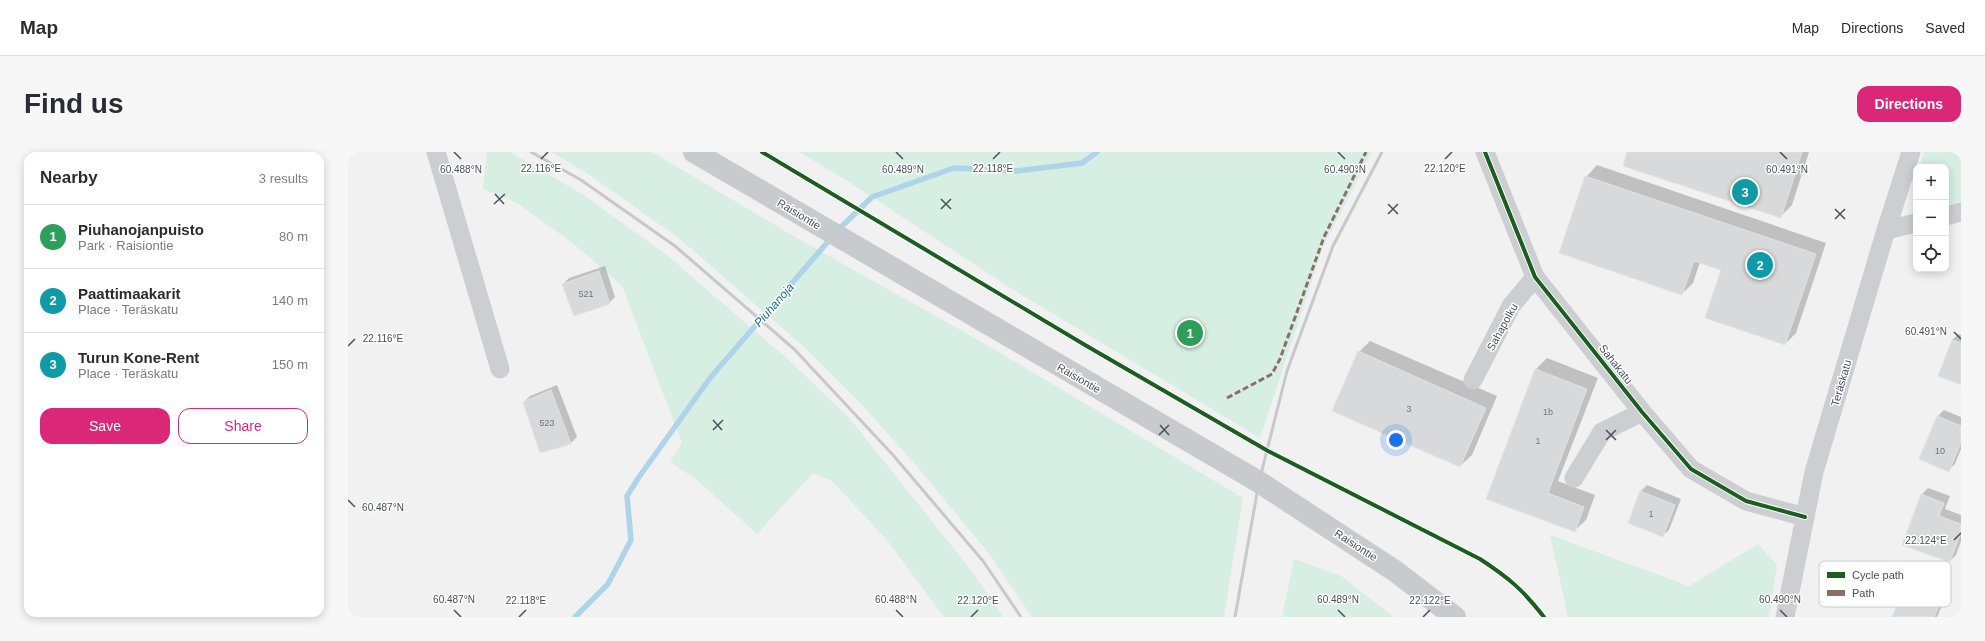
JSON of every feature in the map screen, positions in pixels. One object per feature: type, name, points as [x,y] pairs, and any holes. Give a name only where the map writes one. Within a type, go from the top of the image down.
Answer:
[{"type":"main road","name":"Raisiontie","points":[[694,152],[1259,482],[1395,571],[1455,617]]},
{"type":"street","points":[[436,152],[500,369]]},
{"type":"street","name":"Sahakatu","points":[[1485,152],[1535,277],[1642,412],[1692,469],[1746,501],[1805,518]]},
{"type":"street","name":"Teräskatu","points":[[1785,617],[1814,472],[1886,230],[1911,152]]},
{"type":"street","points":[[1949,215],[1961,212]]},
{"type":"street","points":[[1886,230],[1913,224]]},
{"type":"street","name":"Sahapolku","points":[[1474,380],[1511,306],[1535,277]]},
{"type":"street","points":[[1574,478],[1602,432],[1642,412]]},
{"type":"green space","points":[[487,152],[510,152],[582,194],[668,256],[791,362],[850,419],[974,574],[1003,617],[944,617],[887,540],[832,481],[813,473],[757,534],[697,480],[670,462],[682,443],[622,286],[574,244],[517,203],[483,189]]},
{"type":"green space","points":[[551,152],[652,152],[797,238],[987,345],[1243,498],[1224,617],[1032,617],[990,555],[915,464],[864,407],[804,347],[680,239],[588,174]]},
{"type":"green space","points":[[799,152],[1372,152],[1323,247],[1260,438],[1012,289],[846,180]]},
{"type":"green space","points":[[1924,152],[1961,152],[1961,201],[1949,204],[1949,164],[1920,164]]},
{"type":"green space","points":[[1550,535],[1689,586],[1758,544],[1777,565],[1769,617],[1568,617]]},
{"type":"green space","points":[[1294,559],[1341,576],[1394,617],[1282,617]]},
{"type":"building","points":[[1627,152],[1802,152],[1781,218],[1623,166]]},
{"type":"building","points":[[1585,176],[1816,254],[1785,345],[1705,318],[1721,270],[1694,261],[1682,295],[1559,253]]},
{"type":"building","points":[[599,271],[610,304],[574,316],[562,284]]},
{"type":"building","points":[[1952,340],[1961,343],[1961,385],[1938,376]]},
{"type":"building","points":[[1358,351],[1486,408],[1460,467],[1332,411]]},
{"type":"building","points":[[1535,369],[1587,389],[1548,493],[1584,507],[1575,532],[1486,499]]},
{"type":"building","points":[[551,390],[571,444],[540,453],[523,402]]},
{"type":"building","points":[[1937,416],[1961,426],[1961,442],[1949,472],[1919,459]]},
{"type":"building","points":[[1640,491],[1675,505],[1663,537],[1628,523]]},
{"type":"building","points":[[1921,494],[1944,503],[1939,516],[1961,524],[1961,532],[1950,561],[1902,545]]},
{"type":"building","points":[[1896,607],[1938,607],[1934,617],[1892,617]]},
{"type":"waterway","name":"Piuhanoja","points":[[837,231],[872,197],[954,168],[1017,171],[1082,163],[1097,152]]},
{"type":"waterway","name":"Piuhanoja","points":[[575,617],[608,584],[631,540],[627,496],[639,477],[710,378],[832,237]]},
{"type":"railway","points":[[531,152],[581,180],[675,246],[794,349],[893,455],[983,561],[1021,617]]},
{"type":"railway","points":[[1235,617],[1259,482],[1287,371],[1333,246],[1382,152]]},
{"type":"marked path","points":[[1227,398],[1272,374],[1280,359],[1324,237],[1366,152]]},
{"type":"cycle path","points":[[762,152],[1085,345],[1268,451],[1480,559],[1515,585],[1544,617]]},
{"type":"cycle path","points":[[1485,152],[1535,277],[1642,412],[1691,469],[1746,501],[1805,517]]},
{"type":"place","name":"Turun Kone-Rent","points":[[1745,192]]},
{"type":"place","name":"Paattimaakarit","points":[[1760,265]]},
{"type":"place","name":"Piuhanojanpuisto","points":[[1190,333]]}]
